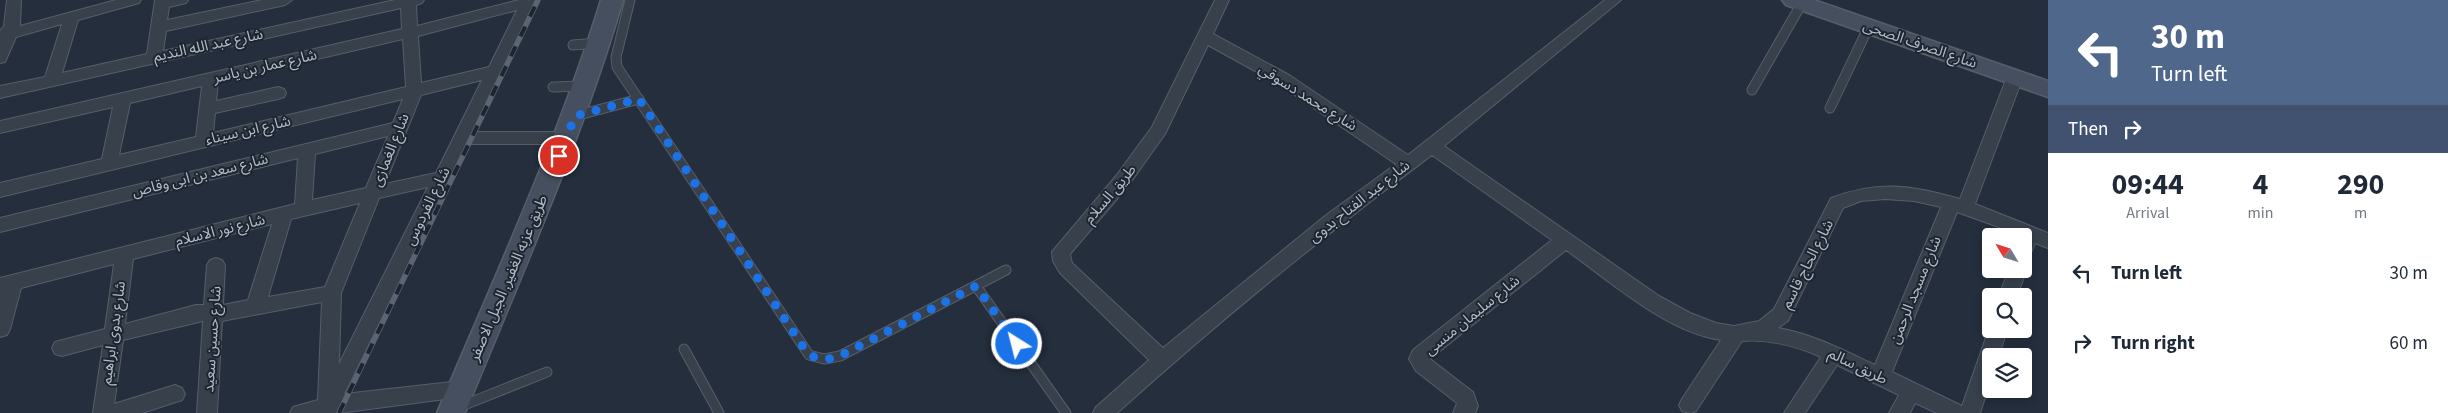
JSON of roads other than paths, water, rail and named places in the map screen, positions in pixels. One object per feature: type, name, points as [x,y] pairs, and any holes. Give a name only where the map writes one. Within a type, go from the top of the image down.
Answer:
[{"type":"street","points":[[0,58],[14,0]]},
{"type":"street","points":[[5,35],[111,3],[134,0]]},
{"type":"street","points":[[156,56],[162,2],[181,0]]},
{"type":"street","points":[[159,27],[285,0]]},
{"type":"street","points":[[474,0],[474,18]]},
{"type":"street","name":"طريق عزبه الغفير, الجبل الاصفر","points":[[455,404],[570,127],[600,42],[612,0]]},
{"type":"street","name":"طريق السلام","points":[[1162,360],[1066,268],[1062,261],[1061,252],[1122,181],[1159,130],[1222,0]]},
{"type":"street","name":"شارع عبد الفتاح بدوى","points":[[1110,411],[1162,360],[1331,221],[1432,146],[1614,0]]},
{"type":"street","name":"شارع الغمازى","points":[[332,293],[414,91],[411,1]]},
{"type":"street","name":"شارع عبد الله النديم","points":[[0,92],[411,1]]},
{"type":"street","name":"شارع عمار بن ياسر","points":[[0,127],[474,18],[529,1]]},
{"type":"street","name":"شارع الفردوس","points":[[326,410],[440,178],[496,72],[529,1]]},
{"type":"street","name":"شارع الصرف الصحى","points":[[1797,2],[2048,90]]},
{"type":"street","points":[[52,80],[72,16]]},
{"type":"street","name":"شارع محمد دسوقي","points":[[1204,36],[1303,92],[1408,163]]},
{"type":"street","name":"شارع ابن سيناء","points":[[0,190],[496,72]]},
{"type":"street","name":"شارع مسجد الرحمن","points":[[1880,377],[2015,77]]},
{"type":"street","points":[[204,141],[211,78]]},
{"type":"street","points":[[208,109],[278,93]]},
{"type":"street","points":[[109,164],[123,98]]},
{"type":"street","name":"شارع سعد بن ابى وقاص","points":[[0,224],[400,127]]},
{"type":"street","points":[[461,138],[570,127]]},
{"type":"street","points":[[1432,146],[1676,317],[1717,332],[1745,333]]},
{"type":"street","points":[[303,209],[307,149]]},
{"type":"street","name":"شارع نور الاسلام","points":[[7,284],[303,209],[440,178]]},
{"type":"street","name":"شارع الحاج قاسم","points":[[1745,333],[1771,326],[1781,315],[1837,203],[1856,194],[1880,191],[1915,195],[1958,206],[2019,228]]},
{"type":"street","points":[[256,306],[284,214]]},
{"type":"street","name":"شارع الحاج قاسم","points":[[2032,233],[2048,241]]},
{"type":"street","name":"شارع سليمان منسى","points":[[1463,413],[1468,406],[1466,398],[1423,365],[1420,362],[1420,356],[1564,240]]},
{"type":"street","name":"شارع بدوى ابراهيم","points":[[103,413],[112,335],[125,254]]},
{"type":"street","name":"شارع حسين سعيد","points":[[207,413],[216,265]]},
{"type":"street","points":[[0,329],[7,284]]},
{"type":"street","points":[[62,348],[196,314],[214,314],[332,293],[326,410]]},
{"type":"street","points":[[1689,405],[1745,333]]},
{"type":"street","name":"طريق سالم","points":[[1745,333],[1796,339],[1834,354],[1957,413]]},
{"type":"street","points":[[1970,413],[1995,338]]},
{"type":"street","points":[[1794,413],[1834,354]]},
{"type":"street","points":[[1899,413],[1911,391]]},
{"type":"street","points":[[113,413],[175,394]]},
{"type":"street","points":[[300,413],[455,404]]},
{"type":"lane","points":[[630,0],[616,62],[620,71],[809,355],[818,360],[829,360],[840,356],[1006,270]]},
{"type":"lane","points":[[1752,90],[1797,2]]},
{"type":"lane","points":[[1830,108],[1869,26]]},
{"type":"lane","points":[[573,45],[600,42]]},
{"type":"lane","points":[[553,87],[585,86]]},
{"type":"lane","points":[[570,127],[639,99]]},
{"type":"lane","points":[[976,286],[1066,413]]},
{"type":"lane","points":[[684,349],[719,413]]},
{"type":"lane","points":[[455,404],[547,372]]},
{"type":"railway","points":[[339,413],[538,0]]}]
